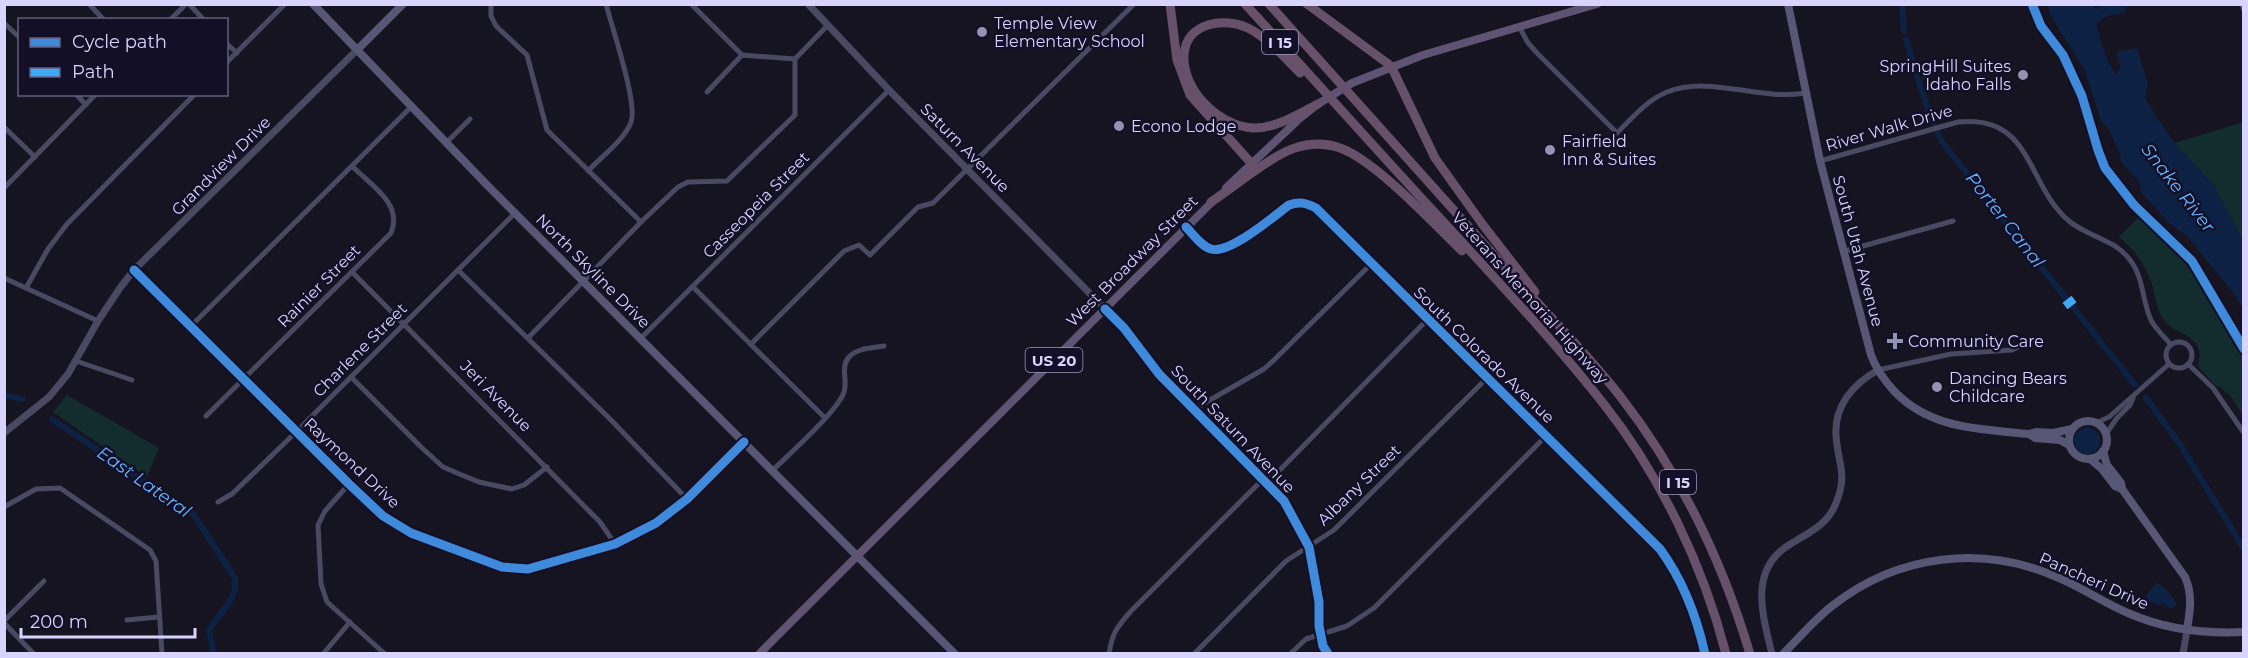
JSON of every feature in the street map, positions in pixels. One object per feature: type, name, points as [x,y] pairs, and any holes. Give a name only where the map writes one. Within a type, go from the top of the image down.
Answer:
[{"type":"highway","points":[[1170,4],[1177,60],[1190,94],[1251,163]]},
{"type":"highway","name":"I 15","points":[[1245,4],[1312,81]]},
{"type":"highway","name":"Veterans Memorial Highway","points":[[1269,4],[1567,334],[1628,406],[1666,460],[1695,511],[1714,552],[1750,654]]},
{"type":"highway","points":[[1307,4],[1391,66],[1421,132],[1446,176],[1567,334]]},
{"type":"highway","points":[[1312,81],[1261,36],[1239,24],[1214,22],[1203,27],[1195,33],[1184,52],[1185,67],[1197,94],[1208,107],[1228,122],[1248,127],[1271,126],[1318,104]]},
{"type":"highway","name":"Veterans Memorial Highway","points":[[1312,81],[1533,321],[1603,403],[1657,486],[1679,528],[1699,574],[1726,654]]},
{"type":"highway","points":[[1211,202],[1294,148],[1319,144],[1341,148],[1364,161],[1402,194],[1533,321]]},
{"type":"main road","name":"North Skyline Drive","points":[[313,4],[446,143],[955,654]]},
{"type":"main road","name":"Grandview Drive","points":[[357,50],[403,4]]},
{"type":"main road","name":"West Broadway Street","points":[[759,654],[1211,202],[1287,129],[1318,104],[1352,83],[1391,66],[1598,4]]},
{"type":"main road","name":"South Utah Avenue","points":[[1788,4],[1820,161],[1871,355],[1878,370],[1905,402],[1928,417],[1964,428],[2028,434],[2053,433],[2072,429],[2083,422],[2096,423]]},
{"type":"main road","points":[[2090,459],[2103,451],[2107,440],[2106,434],[2096,423]]},
{"type":"main road","points":[[2069,445],[2072,429]]},
{"type":"main road","name":"South Utah Avenue","points":[[2028,434],[2035,438],[2060,440],[2069,445],[2079,457],[2090,459],[2102,469],[2115,486],[2122,489]]},
{"type":"main road","name":"South Utah Avenue","points":[[2103,451],[2107,465],[2121,483],[2122,489],[2185,577],[2189,586],[2190,605],[2187,630]]},
{"type":"main road","name":"Pancheri Drive","points":[[1783,654],[1831,607],[1875,579],[1901,568],[1937,559],[1954,558],[1983,558],[2022,564],[2062,579],[2150,622],[2187,630],[2216,633],[2244,632]]},
{"type":"street","points":[[89,4],[102,18]]},
{"type":"street","points":[[172,18],[187,4],[202,18]]},
{"type":"street","points":[[228,61],[285,4]]},
{"type":"street","points":[[491,4],[491,16],[496,26],[527,55],[547,130],[641,222]]},
{"type":"street","points":[[588,171],[627,131],[632,120],[632,103],[606,4]]},
{"type":"street","points":[[691,4],[742,56],[795,59]]},
{"type":"street","name":"Saturn Avenue","points":[[808,4],[889,90],[1106,309]]},
{"type":"street","points":[[752,343],[844,251],[859,245],[870,255],[918,207],[933,203],[1134,4]]},
{"type":"street","points":[[4,23],[18,36]]},
{"type":"street","points":[[528,338],[678,187],[688,182],[727,182],[795,115],[795,59],[828,25]]},
{"type":"street","points":[[1520,28],[1528,43],[1538,54],[1617,133],[1639,110],[1654,99],[1666,92],[1684,87],[1709,86],[1764,94],[1805,93]]},
{"type":"street","points":[[228,44],[237,53]]},
{"type":"street","name":"Grandview Drive","points":[[4,433],[49,397],[68,374],[98,321],[134,270],[357,50]]},
{"type":"street","points":[[707,92],[742,56]]},
{"type":"street","name":"Casseopeia Street","points":[[641,338],[889,90]]},
{"type":"street","points":[[78,96],[86,105]]},
{"type":"street","points":[[4,188],[94,96]]},
{"type":"street","points":[[26,288],[48,249],[68,224],[193,96]]},
{"type":"street","points":[[191,326],[411,107]]},
{"type":"street","points":[[446,143],[470,118]]},
{"type":"street","name":"River Walk Drive","points":[[1820,161],[1942,126],[1975,120],[1998,127],[2010,134],[2031,161],[2053,205],[2070,222],[2113,244],[2130,260],[2140,277],[2151,318],[2171,345]]},
{"type":"street","points":[[4,127],[35,157]]},
{"type":"street","name":"Rainier Street","points":[[206,416],[391,233],[395,222],[389,203],[353,167]]},
{"type":"street","name":"South Colorado Avenue","points":[[1186,227],[1203,245],[1218,250],[1238,241],[1289,205],[1298,202],[1307,203],[1316,208],[1665,556],[1679,579],[1706,654]]},
{"type":"street","name":"Charlene Street","points":[[218,502],[232,494],[296,432],[516,212]]},
{"type":"street","points":[[1845,251],[1953,221]]},
{"type":"street","points":[[1195,411],[1203,404],[1264,369],[1371,264]]},
{"type":"street","name":"Raymond Drive","points":[[134,270],[383,516],[411,534],[502,567],[528,569],[615,544],[656,523],[687,499],[744,442]]},
{"type":"street","points":[[458,270],[687,499]]},
{"type":"street","name":"Jeri Avenue","points":[[352,272],[547,467],[600,522],[615,544]]},
{"type":"street","points":[[4,278],[98,321]]},
{"type":"street","points":[[693,287],[752,343],[825,418]]},
{"type":"street","name":"South Saturn Avenue","points":[[1106,309],[1124,328],[1159,374],[1265,481],[1289,510],[1309,547],[1319,602],[1320,634],[1328,654]]},
{"type":"street","points":[[1109,654],[1116,627],[1131,611],[1257,485],[1273,477],[1427,320]]},
{"type":"street","points":[[2179,342],[2190,348],[2192,356],[2188,364],[2177,368],[2169,364],[2167,352],[2171,345],[2179,342]]},
{"type":"street","points":[[1772,654],[1761,599],[1762,587],[1775,558],[1787,546],[1818,528],[1833,512],[1843,477],[1836,434],[1840,411],[1846,396],[1854,387],[1878,370],[1951,354],[2012,350],[2023,344]]},
{"type":"street","points":[[772,471],[836,406],[845,392],[844,364],[850,355],[861,350],[884,346]]},
{"type":"street","points":[[76,361],[132,380]]},
{"type":"street","points":[[2096,423],[2109,417],[2135,396],[2169,364]]},
{"type":"street","points":[[2188,364],[2213,388],[2244,433]]},
{"type":"street","points":[[351,377],[443,467],[479,482],[512,489],[524,485],[547,467]]},
{"type":"street","name":"Albany Street","points":[[1194,654],[1286,561],[1334,530],[1486,379]]},
{"type":"street","points":[[2106,434],[2135,396]]},
{"type":"street","points":[[1290,654],[1306,639],[1347,627],[1374,608],[1546,436]]},
{"type":"street","points":[[349,484],[325,511],[318,525],[321,584],[324,597],[385,654]]},
{"type":"street","points":[[4,507],[36,489],[60,488],[150,550],[156,561],[162,654]]},
{"type":"street","points":[[34,654],[4,622],[44,581]]},
{"type":"street","points":[[126,620],[158,617]]},
{"type":"street","points":[[323,654],[350,622]]},
{"type":"street","name":"South Utah Avenue","points":[[2182,654],[2187,630]]},
{"type":"green space","points":[[2243,122],[2243,240],[2175,143]]},
{"type":"green space","points":[[2140,216],[2189,261],[2243,355],[2243,416],[2229,393],[2227,394],[2220,386],[2217,387],[2199,368],[2199,352],[2196,344],[2170,326],[2162,317],[2145,268],[2119,237]]},
{"type":"green space","points":[[67,395],[159,448],[147,477],[53,412]]},
{"type":"water","name":"Snake River","points":[[2047,5],[2091,5],[2096,9],[2101,7],[2100,5],[2131,5],[2125,8],[2126,12],[2105,17],[2096,24],[2104,50],[2115,73],[2119,72],[2120,67],[2117,52],[2137,48],[2148,85],[2145,98],[2175,143],[2214,185],[2243,240],[2243,309],[2235,295],[2189,238],[2168,222],[2142,193],[2139,182],[2121,162],[2120,154],[2108,127],[2102,123],[2085,71],[2050,14]]},
{"type":"water","points":[[2087,428],[2096,432],[2100,441],[2096,450],[2087,454],[2078,450],[2074,441],[2078,432]]},
{"type":"water","points":[[2156,583],[2165,588],[2177,604],[2170,609],[2164,604],[2158,605],[2147,600],[2146,596]]},
{"type":"waterway","name":"Porter Canal","points":[[1902,4],[1904,31]]},
{"type":"waterway","name":"Porter Canal","points":[[1906,39],[1931,117],[1942,142],[2135,385]]},
{"type":"waterway","name":"East Lateral","points":[[4,395],[23,399]]},
{"type":"waterway","name":"Porter Canal","points":[[2146,398],[2179,443],[2244,549]]},
{"type":"waterway","name":"East Lateral","points":[[52,419],[194,515],[235,578],[231,599],[209,630],[214,654]]},
{"type":"marked path","points":[[2065,306],[2074,299]]},
{"type":"cycle path","points":[[2032,4],[2041,26],[2063,55],[2082,96],[2105,168],[2134,205],[2192,261],[2244,349]]},
{"type":"cycle path","points":[[1186,227],[1204,245],[1211,249],[1219,249],[1240,241],[1289,205],[1303,203],[1316,208],[1660,549],[1688,599],[1705,654]]},
{"type":"cycle path","points":[[134,270],[383,516],[411,533],[502,567],[528,569],[615,544],[656,523],[687,499],[744,442]]},
{"type":"cycle path","points":[[1105,309],[1124,328],[1159,374],[1284,501],[1309,547],[1319,602],[1319,626],[1323,646],[1328,654]]},
{"type":"place","name":"Temple View Elementary School","points":[[982,32]]},
{"type":"place","name":"SpringHill Suites Idaho Falls","points":[[2023,75]]},
{"type":"place","name":"Econo Lodge","points":[[1119,126]]},
{"type":"place","name":"Fairfield Inn & Suites","points":[[1550,150]]},
{"type":"place","name":"Community Care","points":[[1895,341]]},
{"type":"place","name":"Dancing Bears Childcare","points":[[1937,387]]}]
